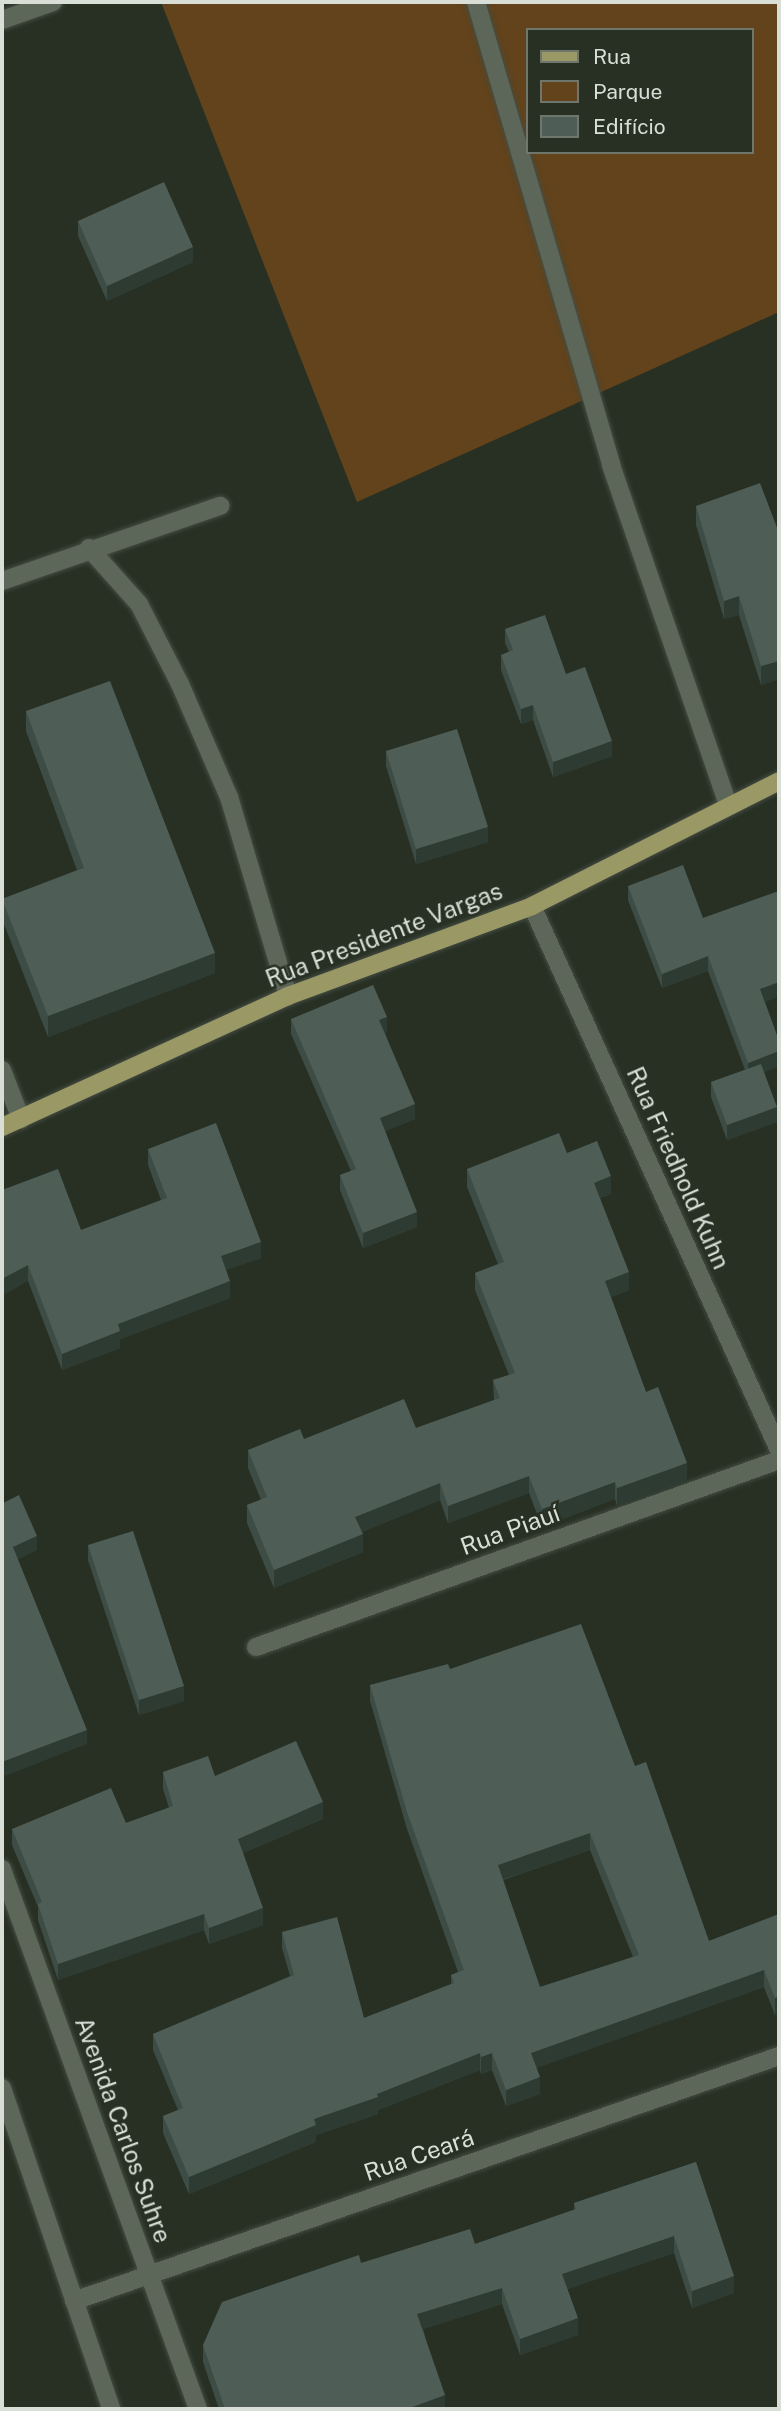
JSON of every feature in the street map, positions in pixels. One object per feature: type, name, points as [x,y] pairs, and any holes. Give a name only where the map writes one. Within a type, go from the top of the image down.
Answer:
[{"type":"main road","name":"Rua Presidente Vargas","points":[[2,1126],[288,996],[532,906],[779,781]]},
{"type":"street","points":[[2,20],[53,2]]},
{"type":"street","points":[[476,2],[611,466],[728,806]]},
{"type":"street","points":[[2,581],[89,548],[219,506]]},
{"type":"street","points":[[89,548],[139,604],[180,684],[229,797],[288,996]]},
{"type":"street","name":"Rua Friedhold Kuhn","points":[[532,906],[779,1450]]},
{"type":"street","points":[[2,1070],[21,1119]]},
{"type":"street","name":"Rua Piauí","points":[[257,1647],[779,1460]]},
{"type":"street","name":"Avenida Carlos Suhre","points":[[2,1868],[198,2409]]},
{"type":"street","name":"Rua Ceará","points":[[75,2301],[779,2056]]},
{"type":"street","points":[[2,2088],[111,2409]]},
{"type":"green space","points":[[161,2],[779,2],[779,312],[357,502]]},
{"type":"building","points":[[164,182],[193,247],[107,286],[78,221]]},
{"type":"building","points":[[760,483],[779,533],[779,661],[761,666],[739,596],[724,601],[696,506]]},
{"type":"building","points":[[545,615],[566,674],[585,667],[612,741],[553,762],[533,705],[521,709],[501,655],[513,650],[505,629]]},
{"type":"building","points":[[110,681],[215,953],[48,1016],[2,899],[84,868],[26,711]]},
{"type":"building","points":[[457,729],[488,827],[416,849],[386,751]]},
{"type":"building","points":[[683,865],[703,918],[779,891],[779,982],[760,989],[779,1041],[779,1051],[748,1063],[708,956],[662,974],[628,886]]},
{"type":"building","points":[[373,985],[387,1017],[379,1020],[415,1104],[380,1118],[417,1212],[363,1233],[340,1175],[356,1169],[291,1019]]},
{"type":"building","points":[[761,1064],[777,1107],[727,1125],[711,1082]]},
{"type":"building","points":[[216,1123],[261,1242],[221,1256],[230,1281],[118,1324],[120,1331],[62,1354],[28,1265],[2,1279],[2,1190],[58,1169],[81,1230],[167,1198],[148,1149]]},
{"type":"building","points":[[559,1133],[567,1153],[597,1141],[611,1176],[594,1183],[629,1272],[605,1281],[646,1392],[658,1387],[687,1463],[617,1488],[615,1482],[542,1509],[529,1476],[448,1506],[440,1483],[355,1517],[363,1534],[274,1570],[247,1505],[267,1497],[248,1450],[300,1429],[304,1439],[404,1399],[416,1428],[500,1398],[493,1380],[515,1373],[475,1273],[504,1262],[467,1169]]},
{"type":"building","points":[[19,1495],[37,1536],[13,1547],[87,1730],[2,1762],[2,1499],[3,1503]]},
{"type":"building","points":[[133,1531],[184,1686],[139,1700],[88,1545]]},
{"type":"building","points":[[581,1624],[635,1766],[646,1762],[709,1941],[779,1914],[779,1996],[775,1998],[764,1970],[531,2053],[540,2077],[506,2090],[492,2053],[481,2057],[480,2053],[377,2094],[378,2097],[314,2119],[316,2125],[189,2177],[163,2116],[183,2108],[153,2034],[294,1975],[282,1932],[337,1917],[364,2018],[454,1983],[451,1975],[464,1970],[407,1812],[370,1685],[448,1664],[450,1669]],"holes":[[[590,1833],[639,1955],[540,1987],[498,1865]]]},
{"type":"building","points":[[296,1741],[323,1802],[238,1839],[263,1908],[209,1928],[204,1914],[58,1964],[38,1904],[42,1902],[12,1829],[111,1788],[126,1823],[173,1806],[163,1772],[208,1756],[215,1776]]},
{"type":"building","points":[[696,2162],[734,2276],[692,2291],[674,2236],[562,2274],[578,2318],[520,2339],[502,2288],[417,2314],[445,2395],[407,2409],[225,2409],[203,2345],[222,2302],[359,2255],[361,2263],[470,2229],[475,2244],[576,2209],[574,2203]]}]
